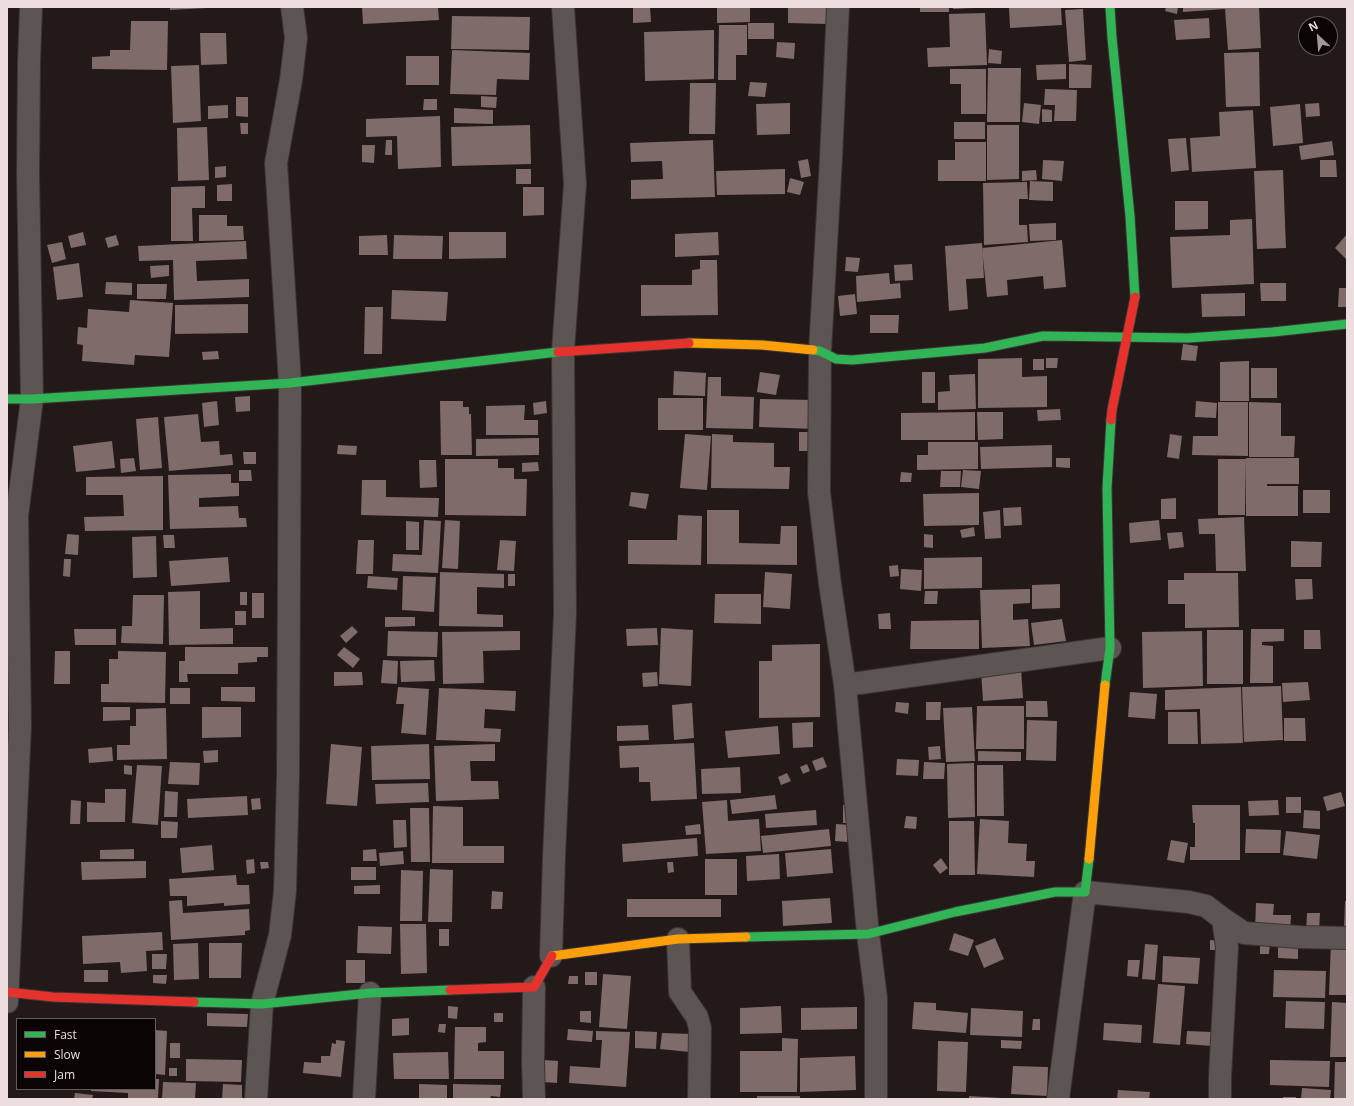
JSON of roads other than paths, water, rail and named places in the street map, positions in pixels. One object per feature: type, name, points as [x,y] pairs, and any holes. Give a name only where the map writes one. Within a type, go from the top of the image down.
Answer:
[{"type":"street","points":[[7,1002],[20,727],[17,516],[32,399],[28,174],[29,62],[32,7]]},
{"type":"street","points":[[256,1099],[262,1004],[280,935],[285,891],[288,768],[290,383],[276,163],[291,80],[296,38],[292,7]]},
{"type":"street","points":[[534,1099],[534,988],[551,956],[565,613],[563,351],[575,184],[564,7]]},
{"type":"street","points":[[838,7],[820,351],[819,492],[830,584],[845,685],[868,934],[876,998],[876,1099]]},
{"type":"street","points":[[1058,1099],[1086,892],[1102,707],[1110,648],[1107,488],[1112,410],[1135,296],[1130,216],[1110,7]]},
{"type":"street","points":[[7,399],[32,399],[290,383],[563,351],[685,343],[762,345],[820,351],[836,358],[852,360],[985,348],[1043,336],[1188,338],[1273,332],[1347,324]]},
{"type":"street","points":[[845,685],[1110,648]]},
{"type":"street","points":[[551,956],[678,939],[868,934],[955,912],[1055,892],[1086,892],[1188,902],[1206,906],[1244,933],[1299,937],[1347,938]]},
{"type":"street","points":[[1220,1099],[1227,947],[1223,919]]},
{"type":"street","points":[[678,939],[680,992],[697,1017],[700,1028],[699,1099]]},
{"type":"street","points":[[7,992],[53,997],[262,1004],[370,993],[534,988]]},
{"type":"street","points":[[364,1099],[370,993]]}]
